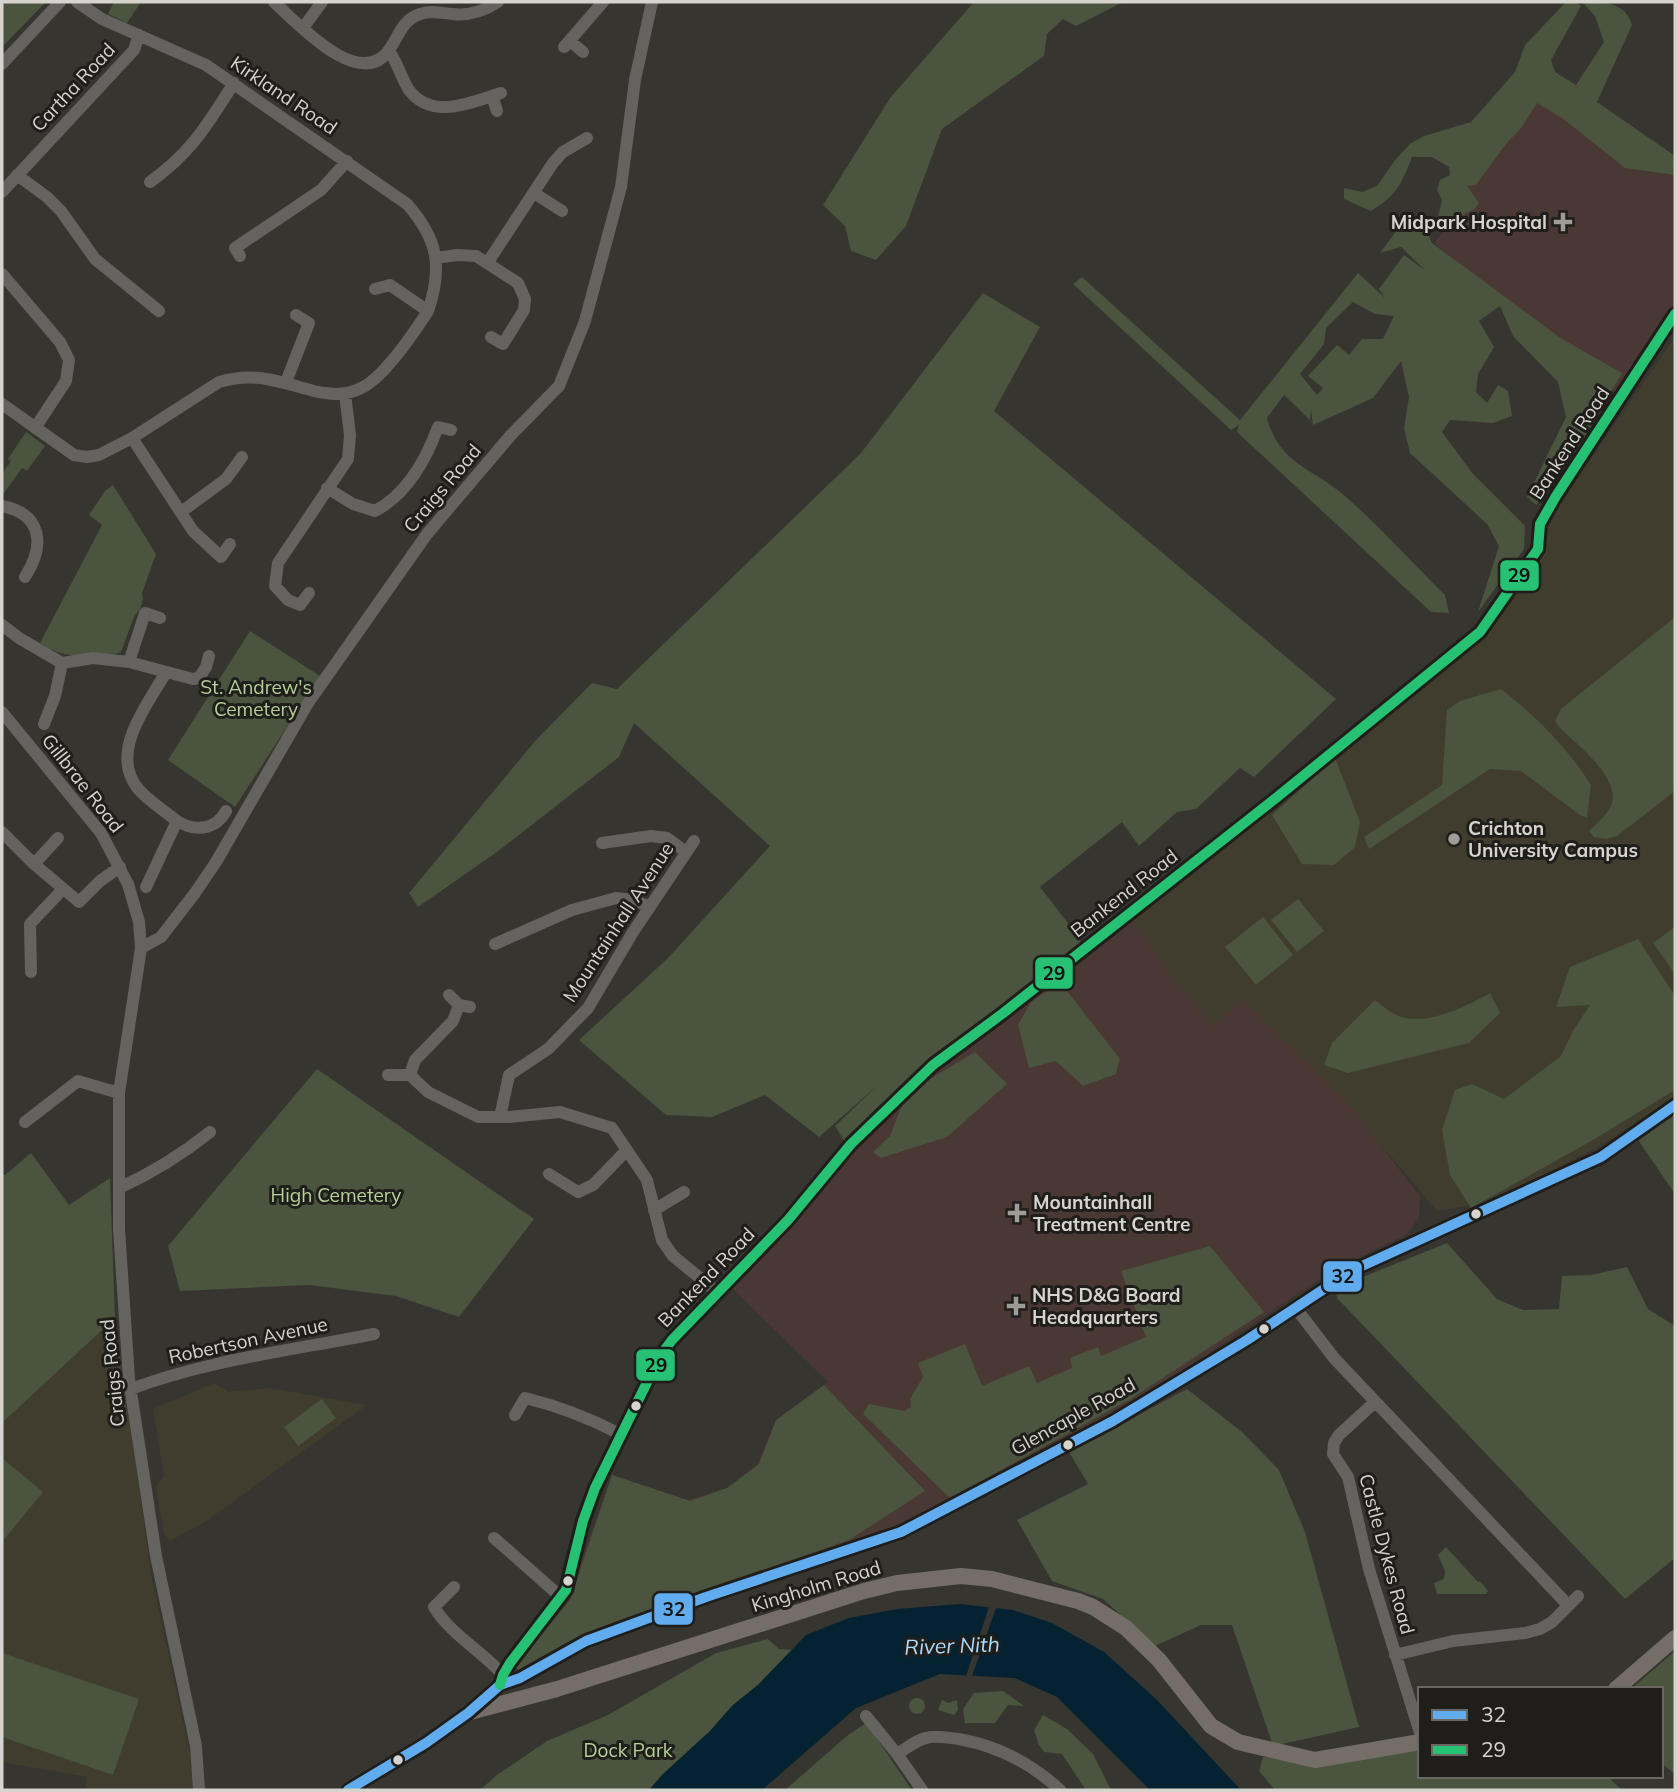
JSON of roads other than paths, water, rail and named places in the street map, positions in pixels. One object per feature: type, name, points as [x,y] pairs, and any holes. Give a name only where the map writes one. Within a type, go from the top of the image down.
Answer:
[{"type":"main road","name":"Glencaple Road","points":[[468,1713],[502,1680],[520,1678],[586,1641],[706,1597],[827,1559],[901,1532],[1113,1421],[1247,1340],[1351,1271],[1601,1157],[1675,1105]]},
{"type":"main road","name":"Kingholm Road","points":[[468,1713],[557,1689],[864,1591],[897,1583],[961,1576],[992,1579],[1046,1592],[1078,1601],[1108,1616],[1126,1628],[1159,1660],[1211,1726],[1238,1742],[1315,1760],[1418,1742]]},
{"type":"main road","points":[[1618,1687],[1675,1638]]},
{"type":"main road","points":[[348,1790],[468,1713]]},
{"type":"street","points":[[2,64],[60,2]]},
{"type":"street","name":"Kirkland Road","points":[[77,2],[102,19],[206,65],[407,204],[431,238],[436,258],[437,279],[428,311]]},
{"type":"street","points":[[274,2],[303,28],[350,62],[369,63],[380,59],[405,24],[430,7],[470,13],[498,2]]},
{"type":"street","points":[[303,28],[322,2]]},
{"type":"street","points":[[583,52],[567,44],[603,2]]},
{"type":"street","name":"Craigs Road","points":[[141,948],[161,937],[202,883],[308,702],[427,534],[511,435],[559,386],[585,321],[621,187],[635,80],[652,2]]},
{"type":"street","name":"Cartha Road","points":[[2,192],[134,50],[139,35]]},
{"type":"street","points":[[388,51],[411,93],[425,103],[451,108],[497,94],[497,111]]},
{"type":"street","points":[[150,182],[173,166],[192,146],[234,83]]},
{"type":"street","points":[[488,262],[564,152],[587,138]]},
{"type":"street","points":[[235,247],[321,190],[347,161]]},
{"type":"street","points":[[17,175],[61,211],[95,259],[159,311]]},
{"type":"street","points":[[534,193],[562,211]]},
{"type":"street","points":[[436,258],[466,254],[488,262],[518,283],[525,299],[521,317],[503,345]]},
{"type":"street","points":[[389,271],[390,285]]},
{"type":"street","points":[[2,274],[60,342],[69,360],[66,381],[35,428]]},
{"type":"street","points":[[2,404],[74,455],[87,457],[99,455],[132,439],[219,382],[251,376],[286,382],[316,392],[345,394],[362,389],[383,373],[428,311],[390,285],[375,289]]},
{"type":"street","name":"Bankend Road","points":[[502,1680],[566,1590],[583,1521],[620,1434],[660,1356],[672,1340],[788,1220],[851,1144],[933,1065],[1003,1014],[1276,798],[1480,632],[1538,549],[1540,524],[1556,496],[1675,314]]},
{"type":"street","points":[[286,382],[309,323],[296,315]]},
{"type":"street","points":[[491,337],[515,353]]},
{"type":"street","points":[[309,593],[300,605],[289,600],[275,586],[278,563],[348,459],[350,447],[345,394]]},
{"type":"street","points":[[327,488],[353,504],[375,511],[392,502],[427,456],[438,427],[451,430]]},
{"type":"street","points":[[132,439],[193,531],[221,557],[230,544]]},
{"type":"street","points":[[181,512],[236,474],[242,457]]},
{"type":"street","points":[[2,506],[26,516],[36,535],[38,548],[35,562],[25,577]]},
{"type":"street","points":[[129,662],[145,614],[160,618]]},
{"type":"street","points":[[2,625],[62,663],[93,658],[129,662],[193,679],[199,678],[209,656]]},
{"type":"street","points":[[44,724],[55,695],[62,663]]},
{"type":"street","points":[[166,672],[131,734],[128,758],[136,786],[186,826],[214,826],[226,811]]},
{"type":"street","points":[[55,695],[70,698]]},
{"type":"street","name":"Gillbrae Road","points":[[2,712],[101,833],[128,884],[139,922]]},
{"type":"street","points":[[146,887],[177,821]]},
{"type":"street","points":[[2,832],[34,864],[79,902],[100,881],[120,867]]},
{"type":"street","points":[[602,843],[651,836],[667,838],[686,852]]},
{"type":"street","points":[[34,864],[58,838]]},
{"type":"street","name":"Mountainhall Avenue","points":[[500,1117],[509,1075],[548,1049],[588,1008],[694,841]]},
{"type":"street","points":[[31,972],[30,924],[63,889]]},
{"type":"street","points":[[495,944],[572,910],[617,898],[633,900],[650,907]]},
{"type":"street","name":"Craigs Road","points":[[139,922],[141,948],[119,1093],[119,1229],[131,1390],[156,1556],[196,1746],[199,1790]]},
{"type":"street","points":[[410,1075],[415,1060],[453,1021],[459,1002]]},
{"type":"street","points":[[388,1075],[410,1075],[428,1092],[478,1117],[559,1112],[612,1128],[647,1180],[662,1240],[673,1256],[717,1292]]},
{"type":"street","points":[[26,1122],[78,1082],[119,1093]]},
{"type":"street","points":[[118,1188],[183,1155],[210,1132]]},
{"type":"street","points":[[578,1192],[593,1185],[627,1150]]},
{"type":"street","points":[[549,1174],[578,1192]]},
{"type":"street","points":[[576,1207],[578,1192]]},
{"type":"street","points":[[653,1210],[684,1192]]},
{"type":"street","points":[[1295,1307],[1334,1358],[1375,1402],[1573,1601],[1552,1622],[1540,1629],[1453,1641],[1395,1655]]},
{"type":"street","name":"Robertson Avenue","points":[[131,1390],[192,1370],[374,1334]]},
{"type":"street","points":[[515,1415],[525,1398],[592,1419],[620,1434]]},
{"type":"street","name":"Castle Dykes Road","points":[[1375,1402],[1339,1435],[1334,1443],[1333,1454],[1348,1477],[1369,1569],[1418,1727]]},
{"type":"street","points":[[494,1538],[562,1598]]},
{"type":"street","points":[[454,1587],[434,1607],[457,1633],[480,1651],[502,1680]]},
{"type":"street","points":[[866,1716],[922,1790]]},
{"type":"street","points":[[897,1754],[926,1737],[974,1742],[1020,1759],[1060,1790]]},
{"type":"water","name":"River Nith","points":[[960,1604],[1013,1610],[1052,1623],[1104,1652],[1156,1699],[1241,1790],[1150,1790],[1057,1697],[1015,1678],[940,1674],[856,1708],[762,1790],[649,1790],[806,1635],[849,1618],[897,1609]]},
{"type":"place","name":"Midpark Hospital","points":[[1563,222]]},
{"type":"place","name":"Crichton University Campus","points":[[1454,839]]},
{"type":"place","name":"Mountainhall Treatment Centre","points":[[1017,1213]]},
{"type":"place","name":"NHS D&G Board Headquarters","points":[[1016,1306]]},
{"type":"park label","name":"St. Andrew's Cemetery","points":[[256,698]]},
{"type":"park label","name":"High Cemetery","points":[[336,1195]]},
{"type":"park label","name":"Dock Park","points":[[628,1750]]}]
